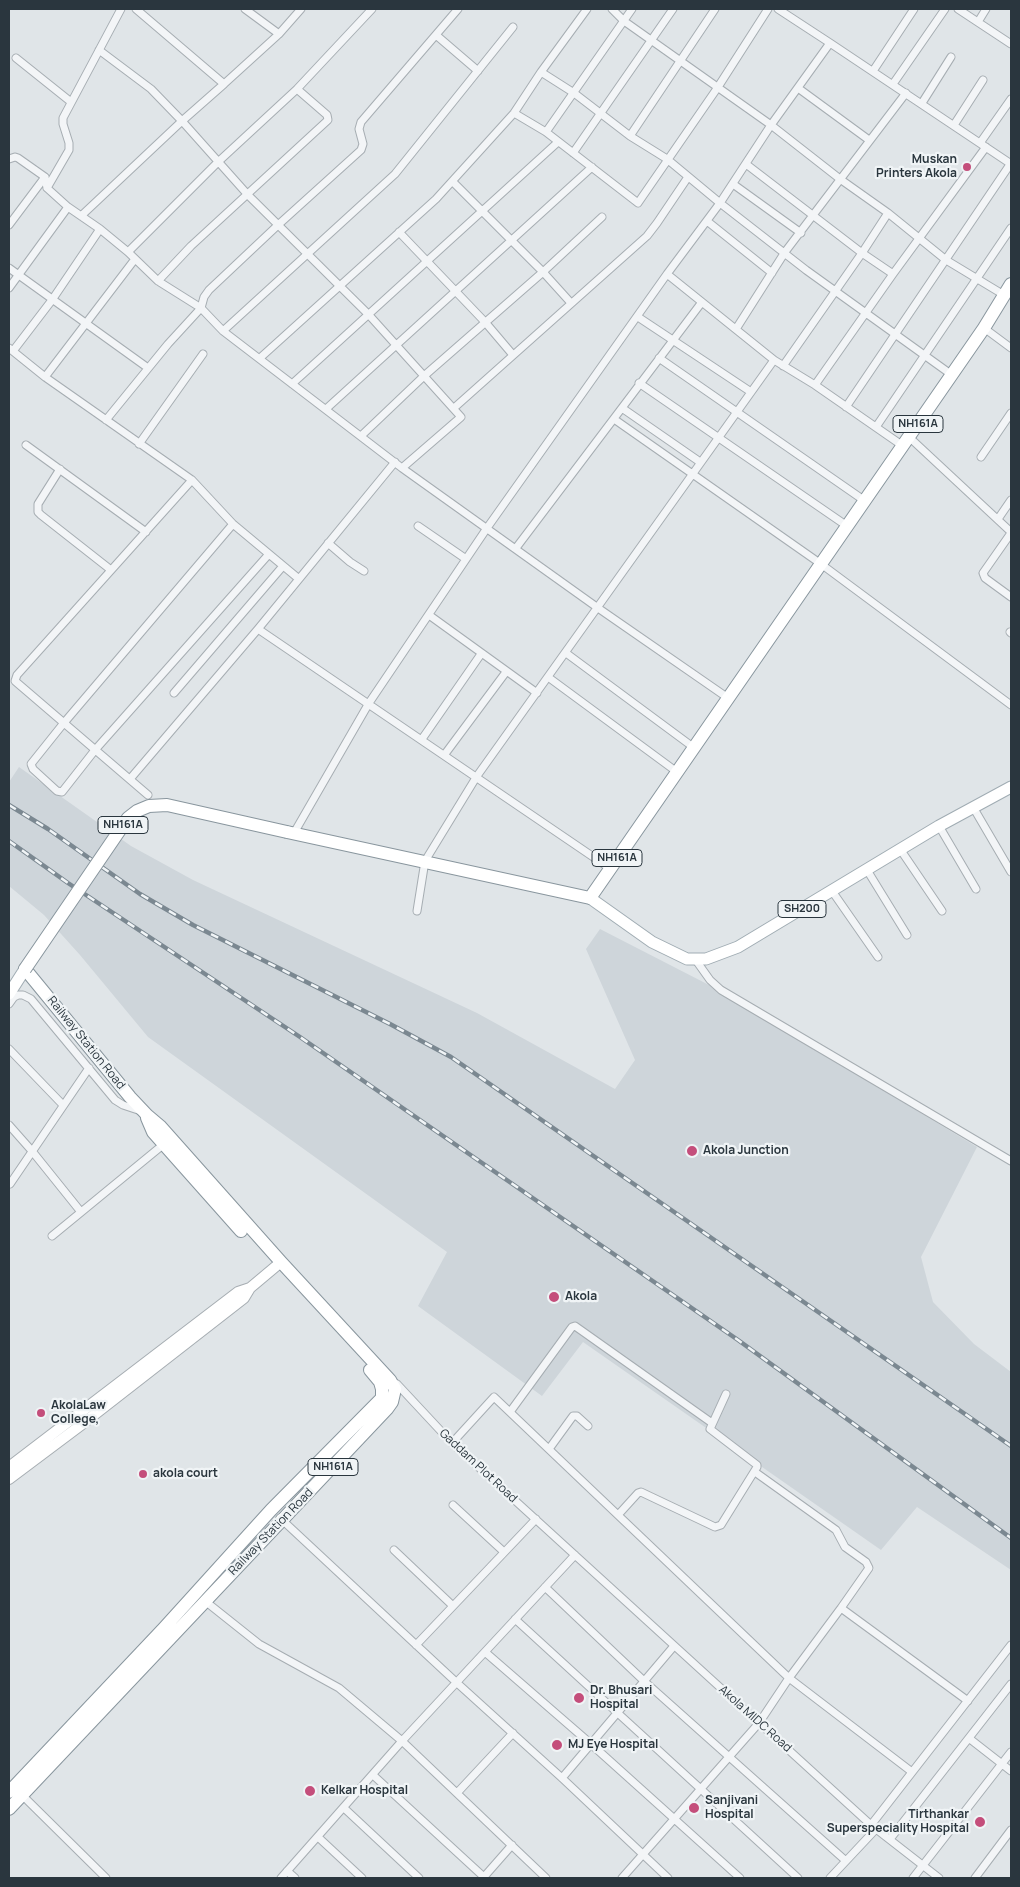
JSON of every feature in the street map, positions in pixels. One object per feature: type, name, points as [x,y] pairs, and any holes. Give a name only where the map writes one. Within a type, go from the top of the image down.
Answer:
[{"type":"highway","name":"NH161A","points":[[25,969],[128,818],[149,806],[167,805],[590,898],[952,375],[1011,284]]},
{"type":"highway","name":"Railway Station Road","points":[[25,969],[130,1097],[145,1114],[160,1126],[278,1265]]},
{"type":"highway","name":"Railway Station Road","points":[[9,1809],[15,1791],[271,1510],[382,1398],[390,1380],[164,1144],[153,1132],[145,1114]]},
{"type":"highway","name":"Railway Station Road","points":[[15,1791],[205,1601],[387,1409],[394,1397],[388,1388]]},
{"type":"main road","name":"SH200","points":[[590,898],[652,942],[687,959],[706,959],[738,947],[939,826],[973,807],[1010,790]]},
{"type":"main road","points":[[9,994],[25,969]]},
{"type":"street","points":[[47,188],[69,150],[63,121],[71,102],[121,9]]},
{"type":"street","points":[[136,9],[224,84]]},
{"type":"street","points":[[245,9],[279,34]]},
{"type":"street","points":[[81,216],[182,121],[279,34],[301,9]]},
{"type":"street","points":[[128,252],[218,162],[297,89],[372,9]]},
{"type":"street","points":[[106,420],[168,344],[201,308],[208,290],[361,150],[363,144],[359,129],[362,122],[458,9]]},
{"type":"street","points":[[260,358],[453,182],[514,114],[586,9]]},
{"type":"street","points":[[612,9],[624,21],[772,125],[840,179],[888,213],[946,260],[1004,295]]},
{"type":"street","points":[[546,132],[632,9]]},
{"type":"street","points":[[573,153],[672,9]]},
{"type":"street","points":[[630,136],[716,9]]},
{"type":"street","points":[[514,114],[546,132],[638,203],[718,87],[768,9]]},
{"type":"street","points":[[778,9],[873,70],[1011,164],[846,407]]},
{"type":"street","points":[[873,70],[914,9]]},
{"type":"street","points":[[893,84],[945,9]]},
{"type":"street","points":[[958,9],[1011,44]]},
{"type":"street","points":[[978,22],[986,9]]},
{"type":"street","points":[[223,331],[395,174],[514,27]]},
{"type":"street","points":[[436,35],[478,71]]},
{"type":"street","points":[[290,832],[368,703],[487,528],[667,274],[720,204],[772,125],[830,43]]},
{"type":"street","points":[[99,50],[145,84],[182,121],[248,195],[369,315],[461,416],[402,468]]},
{"type":"street","points":[[922,103],[951,57]]},
{"type":"street","points":[[16,58],[71,102]]},
{"type":"street","points":[[541,72],[574,93],[630,136],[668,159],[720,204],[835,291],[952,375]]},
{"type":"street","points":[[954,125],[982,80]]},
{"type":"street","points":[[798,88],[869,140]]},
{"type":"street","points":[[158,281],[191,246],[328,120],[327,114],[297,89]]},
{"type":"street","points":[[736,329],[785,252],[906,93]]},
{"type":"street","points":[[815,385],[983,145],[1011,99]]},
{"type":"street","points":[[292,384],[558,142]]},
{"type":"street","points":[[9,159],[18,158],[45,177],[47,188],[68,207],[100,229],[128,252],[158,281],[201,308],[223,331],[402,468],[728,698]]},
{"type":"street","points":[[746,164],[862,253],[893,274]]},
{"type":"street","points":[[326,409],[592,167]]},
{"type":"street","points":[[9,225],[45,177]]},
{"type":"street","points":[[454,408],[652,230],[688,177]]},
{"type":"street","points":[[453,182],[543,272],[570,304]]},
{"type":"street","points":[[733,184],[801,233]]},
{"type":"street","points":[[9,288],[68,207]]},
{"type":"street","points":[[783,366],[888,213]]},
{"type":"street","points":[[361,436],[424,376],[543,272],[602,217]]},
{"type":"street","points":[[707,221],[772,273]]},
{"type":"street","points":[[876,427],[1011,228]]},
{"type":"street","points":[[100,229],[52,300],[11,350],[44,377],[192,480],[233,524],[299,579]]},
{"type":"street","points":[[399,232],[485,322],[513,356]]},
{"type":"street","points":[[44,377],[135,258]]},
{"type":"street","points":[[9,268],[148,368]]},
{"type":"street","points":[[667,274],[774,360],[815,385],[876,427],[906,442],[998,519],[1011,532],[983,573],[985,578],[1011,597]]},
{"type":"street","points":[[516,548],[702,302]]},
{"type":"street","points":[[638,317],[751,392]]},
{"type":"street","points":[[984,328],[1011,348]]},
{"type":"street","points":[[139,444],[204,354]]},
{"type":"street","points":[[659,358],[738,411],[865,501]]},
{"type":"street","points":[[417,912],[425,861],[477,776],[598,608],[692,472],[774,360]]},
{"type":"street","points":[[639,383],[847,526]]},
{"type":"street","points":[[622,408],[700,462]]},
{"type":"street","points":[[981,457],[1011,413]]},
{"type":"street","points":[[614,419],[821,564],[1011,705]]},
{"type":"street","points":[[26,445],[146,532]]},
{"type":"street","points":[[130,779],[395,462]]},
{"type":"street","points":[[60,469],[38,504],[38,512],[111,570]]},
{"type":"street","points":[[148,795],[17,685],[15,678],[192,480]]},
{"type":"street","points":[[998,519],[1011,500]]},
{"type":"street","points":[[233,524],[63,724],[31,766],[57,791],[62,792],[95,750],[269,554]]},
{"type":"street","points":[[418,526],[466,559]]},
{"type":"street","points":[[328,543],[364,571]]},
{"type":"street","points":[[174,693],[283,566]]},
{"type":"street","points":[[429,615],[537,693]]},
{"type":"street","points":[[258,628],[611,869]]},
{"type":"street","points":[[566,653],[693,747]]},
{"type":"street","points":[[422,739],[481,654]]},
{"type":"street","points":[[445,754],[506,672]]},
{"type":"street","points":[[548,677],[677,772]]},
{"type":"street","points":[[973,807],[1011,872]]},
{"type":"street","points":[[939,826],[976,889]]},
{"type":"street","points":[[900,849],[942,911]]},
{"type":"street","points":[[867,870],[907,936]]},
{"type":"street","points":[[832,891],[878,957]]},
{"type":"street","points":[[695,959],[710,980],[721,990],[1011,1161]]},
{"type":"street","points":[[9,1004],[18,995],[31,999],[118,1103],[145,1114]]},
{"type":"street","points":[[9,1049],[63,1105]]},
{"type":"street","points":[[10,1184],[89,1068]]},
{"type":"street","points":[[9,1125],[82,1212]]},
{"type":"street","points":[[52,1236],[164,1144]]},
{"type":"street","points":[[9,1479],[81,1425],[238,1292],[250,1288],[278,1265]]},
{"type":"street","points":[[510,1412],[572,1327],[575,1326],[712,1423]]},
{"type":"street","points":[[9,1467],[150,1365]]},
{"type":"street","name":"Gaddam Plot Road","points":[[388,1388],[397,1384],[452,1443],[575,1554]]},
{"type":"street","points":[[618,1515],[638,1492],[641,1492],[715,1527],[719,1527],[755,1472],[757,1465],[710,1430],[726,1394]]},
{"type":"street","points":[[452,1443],[494,1397],[789,1678],[912,1772]]},
{"type":"street","points":[[549,1449],[573,1416],[577,1416],[588,1426]]},
{"type":"street","points":[[622,1878],[759,1722],[867,1572],[868,1564],[845,1547],[836,1530],[755,1472]]},
{"type":"street","points":[[453,1505],[504,1552]]},
{"type":"street","points":[[271,1510],[668,1878]]},
{"type":"street","points":[[416,1645],[536,1519]]},
{"type":"street","points":[[394,1550],[453,1606]]},
{"type":"street","points":[[281,1878],[402,1741],[575,1554]]},
{"type":"street","name":"Akola MIDC Road","points":[[575,1554],[873,1827],[939,1878]]},
{"type":"street","points":[[544,1587],[644,1681],[846,1861]]},
{"type":"street","points":[[205,1601],[258,1644],[339,1688],[402,1741],[546,1878]]},
{"type":"street","points":[[841,1608],[968,1701]]},
{"type":"street","points":[[515,1619],[798,1878]]},
{"type":"street","points":[[830,1878],[873,1827],[912,1772],[1011,1645]]},
{"type":"street","points":[[562,1778],[674,1646]]},
{"type":"street","points":[[485,1652],[675,1818],[740,1878]]},
{"type":"street","points":[[890,1839],[970,1739],[1011,1684]]},
{"type":"street","points":[[457,1793],[513,1734]]},
{"type":"street","points":[[970,1739],[1011,1771]]},
{"type":"street","points":[[913,1878],[1011,1752]]},
{"type":"street","points":[[373,1775],[484,1878],[512,1845]]},
{"type":"street","points":[[15,1791],[106,1878]]},
{"type":"street","points":[[344,1808],[420,1878]]},
{"type":"street","points":[[975,1878],[1011,1830]]},
{"type":"street","points":[[318,1837],[362,1878]]},
{"type":"street","points":[[287,1871],[295,1878]]},
{"type":"shaded area","points":[[19,767],[131,846],[193,880],[477,1013],[615,1089],[635,1060],[586,949],[600,929],[709,985],[977,1147],[921,1257],[933,1302],[974,1344],[1011,1372],[1011,1570],[917,1507],[881,1550],[583,1342],[542,1396],[418,1306],[447,1252],[148,1037],[44,915],[9,886],[9,782]]},
{"type":"railway","points":[[9,805],[48,829],[140,894],[193,925],[390,1024],[451,1057],[1011,1446]]},
{"type":"railway","points":[[9,841],[68,883],[300,1037],[738,1340],[1011,1538]]},
{"type":"place","name":"Muskan Printers Akola","points":[[967,167]]},
{"type":"place","name":"Akola Junction","points":[[692,1151]]},
{"type":"place","name":"Akola","points":[[554,1297]]},
{"type":"place","name":"AkolaLaw College,","points":[[41,1413]]},
{"type":"place","name":"akola court","points":[[143,1474]]},
{"type":"place","name":"Dr. Bhusari Hospital","points":[[579,1698]]},
{"type":"place","name":"MJ Eye Hospital","points":[[557,1745]]},
{"type":"place","name":"Kelkar Hospital","points":[[310,1791]]},
{"type":"place","name":"Sanjivani Hospital","points":[[694,1808]]},
{"type":"place","name":"Tirthankar Superspeciality Hospital","points":[[980,1822]]}]
